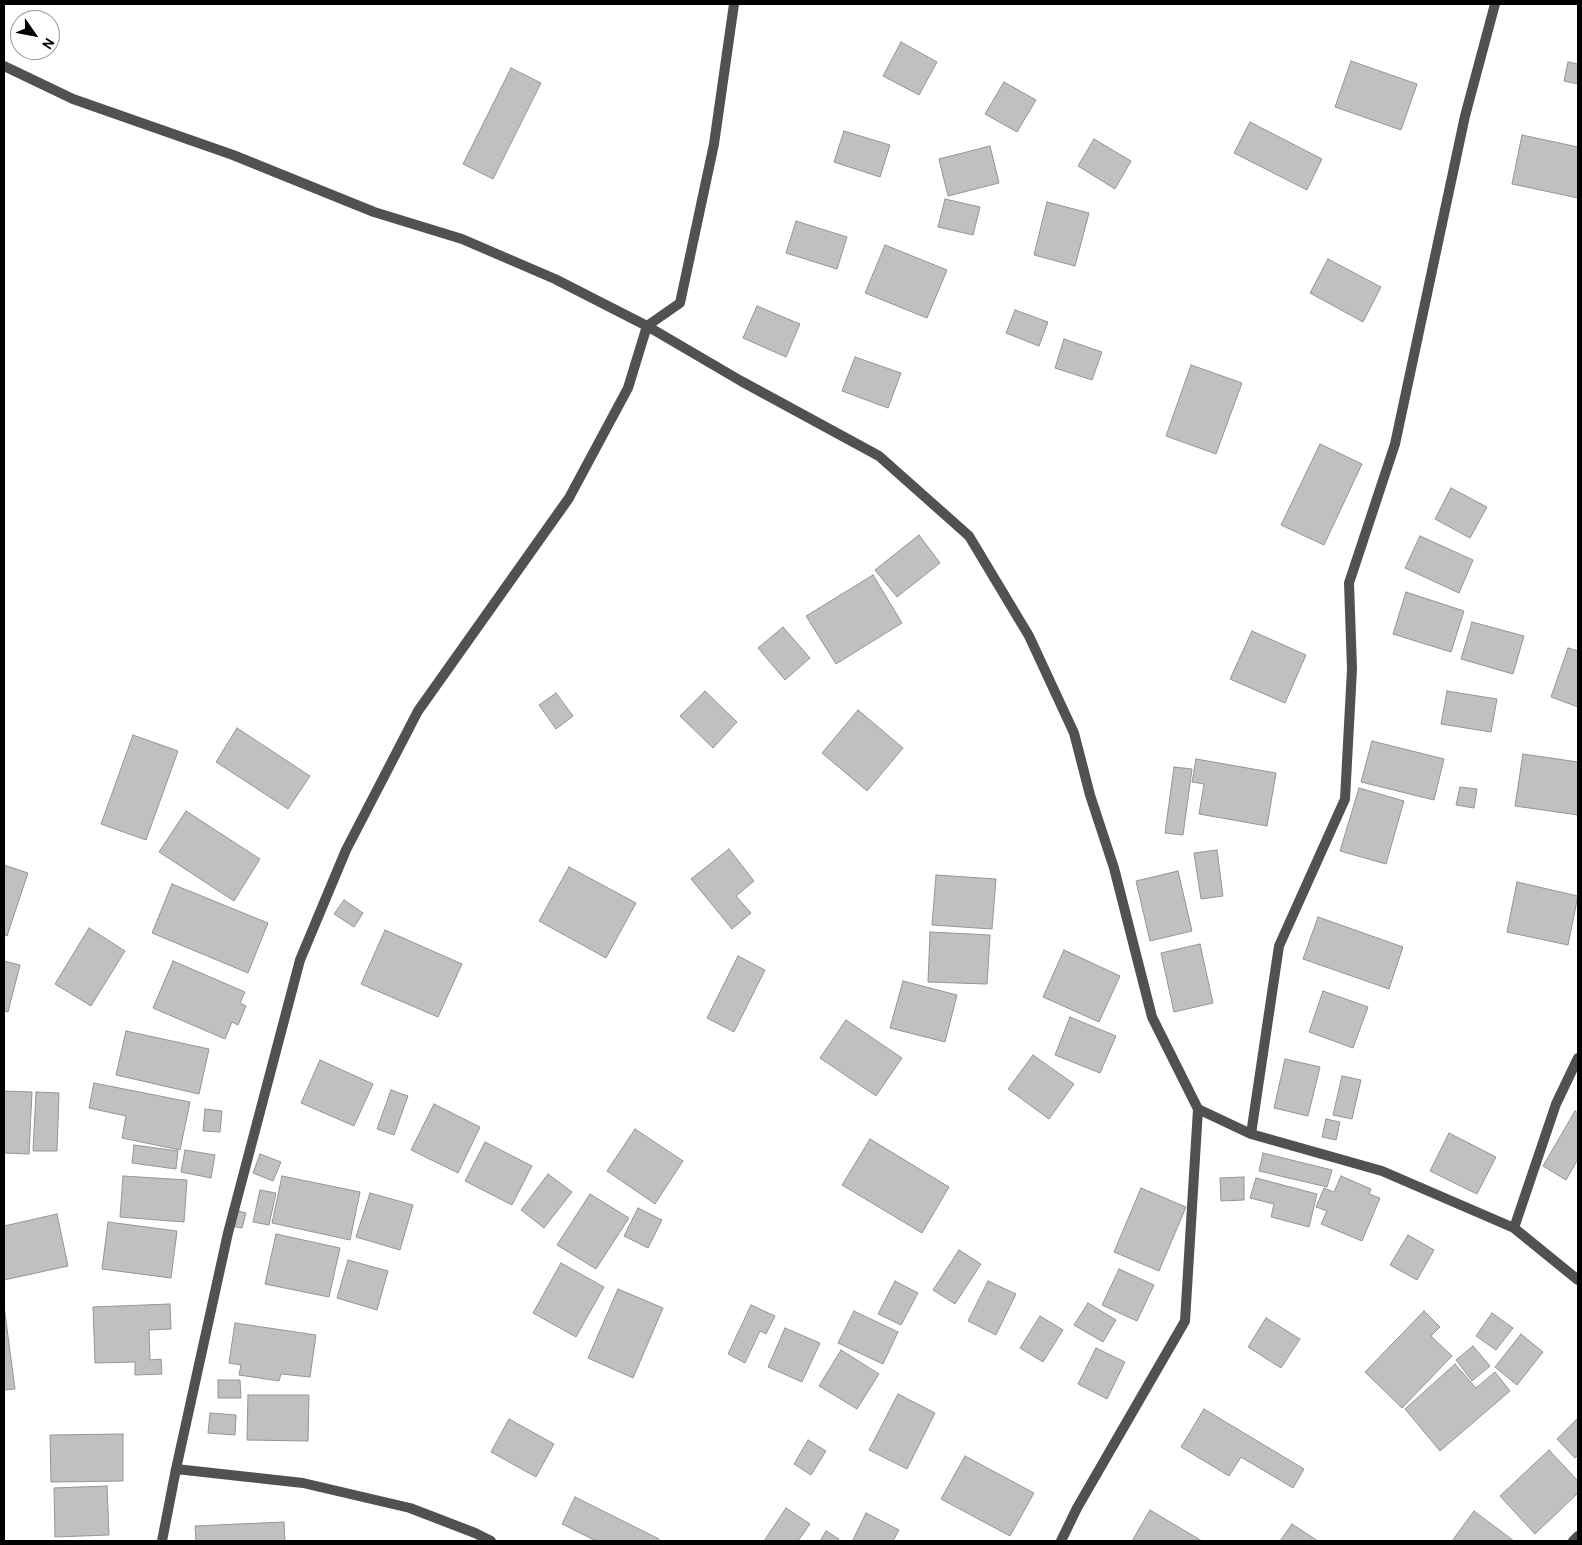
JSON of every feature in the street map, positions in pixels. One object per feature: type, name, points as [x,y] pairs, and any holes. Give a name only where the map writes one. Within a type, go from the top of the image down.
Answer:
[{"type":"street","points":[[162,1541],[228,1233],[300,960],[346,850],[418,711],[569,498],[628,388],[647,326],[680,303],[714,144],[734,4]]},
{"type":"street","points":[[1251,1134],[1279,946],[1345,799],[1352,669],[1349,583],[1395,444],[1465,116],[1495,4]]},
{"type":"street","points":[[4,66],[73,99],[233,155],[374,212],[462,239],[555,279],[647,326],[741,381],[879,456],[969,536],[1029,636],[1074,733],[1090,795],[1114,868],[1152,1018],[1198,1109],[1185,1321],[1077,1508],[1061,1541]]},
{"type":"street","points":[[1514,1228],[1556,1104],[1578,1058]]},
{"type":"street","points":[[1198,1109],[1251,1134],[1382,1171],[1514,1228],[1578,1280]]},
{"type":"street","points":[[176,1469],[303,1483],[410,1508],[491,1541]]},
{"type":"street","points":[[1573,1541],[1578,1536]]},
{"type":"building","points":[[901,42],[937,62],[919,95],[883,76]]},
{"type":"building","points":[[1351,61],[1417,84],[1401,130],[1335,107]]},
{"type":"building","points":[[1568,62],[1578,64],[1578,84],[1564,81]]},
{"type":"building","points":[[511,68],[541,83],[493,179],[463,164]]},
{"type":"building","points":[[1004,82],[1036,100],[1017,132],[985,114]]},
{"type":"building","points":[[1250,122],[1322,159],[1307,190],[1234,153]]},
{"type":"building","points":[[844,131],[890,145],[880,177],[834,162]]},
{"type":"building","points":[[1522,135],[1578,147],[1578,198],[1512,184]]},
{"type":"building","points":[[1094,139],[1131,161],[1115,189],[1078,166]]},
{"type":"building","points":[[990,146],[999,183],[948,196],[939,159]]},
{"type":"building","points":[[945,199],[980,207],[973,235],[938,227]]},
{"type":"building","points":[[1047,202],[1089,213],[1075,266],[1034,255]]},
{"type":"building","points":[[796,221],[847,237],[837,269],[786,253]]},
{"type":"building","points":[[885,245],[947,270],[927,318],[865,293]]},
{"type":"building","points":[[1328,259],[1381,287],[1363,322],[1310,293]]},
{"type":"building","points":[[757,306],[800,324],[786,357],[743,338]]},
{"type":"building","points":[[1015,310],[1048,322],[1039,346],[1006,333]]},
{"type":"building","points":[[1064,339],[1102,352],[1092,380],[1055,368]]},
{"type":"building","points":[[855,357],[901,373],[888,408],[842,391]]},
{"type":"building","points":[[1191,365],[1242,383],[1216,454],[1166,436]]},
{"type":"building","points":[[1320,444],[1362,464],[1324,545],[1281,525]]},
{"type":"building","points":[[1451,488],[1487,507],[1470,538],[1435,519]]},
{"type":"building","points":[[919,535],[940,563],[897,597],[875,570]]},
{"type":"building","points":[[1420,536],[1473,560],[1459,593],[1405,568]]},
{"type":"building","points":[[873,575],[902,623],[836,664],[806,616]]},
{"type":"building","points":[[1406,592],[1464,611],[1451,652],[1393,634]]},
{"type":"building","points":[[1472,622],[1524,636],[1513,674],[1461,659]]},
{"type":"building","points":[[783,627],[810,658],[785,680],[758,648]]},
{"type":"building","points":[[1252,631],[1306,655],[1285,703],[1230,679]]},
{"type":"building","points":[[1568,648],[1578,651],[1578,707],[1551,697]]},
{"type":"building","points":[[705,691],[737,722],[713,748],[680,716]]},
{"type":"building","points":[[1447,691],[1497,699],[1491,732],[1441,724]]},
{"type":"building","points":[[556,693],[573,716],[556,729],[539,705]]},
{"type":"building","points":[[858,710],[903,748],[867,791],[822,753]]},
{"type":"building","points":[[237,728],[310,776],[288,809],[216,762]]},
{"type":"building","points":[[133,735],[178,751],[146,840],[101,824]]},
{"type":"building","points":[[1372,741],[1444,759],[1434,800],[1361,782]]},
{"type":"building","points":[[1523,754],[1578,762],[1578,815],[1515,806]]},
{"type":"building","points":[[1196,759],[1276,773],[1267,826],[1199,814],[1204,784],[1192,782]]},
{"type":"building","points":[[1174,767],[1192,769],[1183,835],[1165,833]]},
{"type":"building","points":[[1460,787],[1477,789],[1474,808],[1456,805]]},
{"type":"building","points":[[1359,788],[1404,801],[1386,864],[1340,851]]},
{"type":"building","points":[[186,811],[260,859],[234,901],[159,852]]},
{"type":"building","points":[[729,849],[754,881],[736,896],[751,913],[732,929],[691,879]]},
{"type":"building","points":[[1217,850],[1223,896],[1201,899],[1194,853]]},
{"type":"building","points":[[4,865],[28,873],[7,936],[4,935]]},
{"type":"building","points":[[569,867],[636,903],[606,958],[539,921]]},
{"type":"building","points":[[1178,871],[1192,931],[1150,941],[1136,881]]},
{"type":"building","points":[[936,875],[996,879],[992,929],[932,925]]},
{"type":"building","points":[[1517,882],[1578,896],[1568,945],[1507,932]]},
{"type":"building","points":[[172,884],[268,923],[248,973],[152,933]]},
{"type":"building","points":[[344,900],[363,913],[354,927],[334,914]]},
{"type":"building","points":[[1318,917],[1403,947],[1389,989],[1303,959]]},
{"type":"building","points":[[89,928],[125,951],[91,1006],[55,984]]},
{"type":"building","points":[[385,930],[462,964],[438,1017],[361,984]]},
{"type":"building","points":[[930,932],[990,935],[987,984],[928,982]]},
{"type":"building","points":[[1200,944],[1213,1003],[1174,1012],[1161,953]]},
{"type":"building","points":[[1064,950],[1120,976],[1099,1022],[1043,997]]},
{"type":"building","points":[[738,956],[765,970],[734,1032],[707,1018]]},
{"type":"building","points":[[4,961],[20,965],[8,1012],[4,1011]]},
{"type":"building","points":[[173,961],[245,992],[240,1003],[246,1006],[238,1025],[232,1022],[225,1039],[153,1008]]},
{"type":"building","points":[[903,981],[957,995],[945,1042],[890,1028]]},
{"type":"building","points":[[1323,991],[1368,1007],[1353,1048],[1309,1032]]},
{"type":"building","points":[[1070,1017],[1116,1036],[1100,1073],[1055,1055]]},
{"type":"building","points":[[846,1020],[902,1058],[876,1096],[820,1058]]},
{"type":"building","points":[[126,1031],[209,1049],[199,1094],[116,1075]]},
{"type":"building","points":[[1033,1055],[1074,1084],[1049,1119],[1008,1089]]},
{"type":"building","points":[[1285,1059],[1320,1067],[1308,1116],[1274,1108]]},
{"type":"building","points":[[320,1060],[373,1084],[354,1126],[301,1103]]},
{"type":"building","points":[[1342,1076],[1361,1080],[1352,1119],[1333,1115]]},
{"type":"building","points":[[94,1083],[190,1102],[180,1150],[122,1138],[126,1116],[89,1108]]},
{"type":"building","points":[[391,1090],[408,1096],[394,1135],[377,1129]]},
{"type":"building","points":[[4,1091],[32,1092],[29,1154],[4,1153]]},
{"type":"building","points":[[36,1092],[59,1093],[57,1151],[33,1151]]},
{"type":"building","points":[[434,1104],[480,1127],[458,1173],[411,1150]]},
{"type":"building","points":[[205,1109],[222,1111],[220,1132],[203,1131]]},
{"type":"building","points":[[1575,1111],[1578,1113],[1578,1159],[1566,1180],[1543,1166]]},
{"type":"building","points":[[1326,1119],[1340,1122],[1336,1140],[1322,1137]]},
{"type":"building","points":[[635,1129],[683,1161],[655,1204],[607,1171]]},
{"type":"building","points":[[1449,1133],[1496,1157],[1477,1194],[1430,1171]]},
{"type":"building","points":[[870,1139],[949,1187],[922,1233],[842,1185]]},
{"type":"building","points":[[485,1142],[532,1166],[512,1205],[465,1181]]},
{"type":"building","points":[[134,1145],[178,1151],[176,1169],[132,1163]]},
{"type":"building","points":[[185,1150],[215,1155],[211,1178],[181,1172]]},
{"type":"building","points":[[1263,1153],[1332,1170],[1327,1187],[1259,1171]]},
{"type":"building","points":[[260,1154],[281,1162],[273,1181],[253,1173]]},
{"type":"building","points":[[548,1174],[572,1192],[544,1228],[521,1210]]},
{"type":"building","points":[[123,1176],[187,1180],[184,1222],[120,1217]]},
{"type":"building","points":[[282,1176],[360,1192],[350,1240],[272,1223]]},
{"type":"building","points":[[1341,1176],[1371,1189],[1369,1194],[1380,1198],[1362,1241],[1321,1224],[1327,1211],[1316,1207],[1324,1188],[1334,1192]]},
{"type":"building","points":[[1244,1177],[1244,1200],[1221,1201],[1220,1178]]},
{"type":"building","points":[[1256,1178],[1317,1194],[1309,1227],[1271,1217],[1274,1204],[1250,1198]]},
{"type":"building","points":[[1141,1188],[1186,1207],[1159,1271],[1114,1252]]},
{"type":"building","points":[[260,1190],[276,1193],[269,1225],[253,1222]]},
{"type":"building","points":[[370,1193],[413,1205],[400,1250],[356,1237]]},
{"type":"building","points":[[590,1194],[629,1218],[596,1269],[557,1245]]},
{"type":"building","points":[[638,1208],[662,1220],[648,1248],[624,1236]]},
{"type":"building","points":[[235,1210],[246,1213],[242,1228],[231,1226]]},
{"type":"building","points":[[57,1214],[68,1266],[4,1280],[4,1226]]},
{"type":"building","points":[[108,1222],[177,1231],[171,1278],[102,1269]]},
{"type":"building","points":[[276,1234],[340,1248],[329,1297],[265,1284]]},
{"type":"building","points":[[1408,1235],[1434,1250],[1417,1280],[1390,1265]]},
{"type":"building","points":[[959,1250],[981,1264],[955,1304],[933,1290]]},
{"type":"building","points":[[348,1260],[388,1271],[377,1310],[337,1298]]},
{"type":"building","points":[[561,1263],[604,1287],[576,1337],[533,1313]]},
{"type":"building","points":[[1119,1269],[1154,1285],[1137,1321],[1102,1305]]},
{"type":"building","points":[[895,1281],[918,1293],[901,1325],[878,1314]]},
{"type":"building","points":[[988,1281],[1016,1294],[996,1335],[968,1321]]},
{"type":"building","points":[[618,1289],[663,1308],[633,1378],[588,1358]]},
{"type":"building","points":[[1088,1303],[1116,1320],[1103,1342],[1074,1325]]},
{"type":"building","points":[[170,1304],[171,1329],[149,1330],[150,1360],[161,1359],[162,1374],[135,1375],[135,1362],[95,1363],[93,1307]]},
{"type":"building","points":[[751,1305],[775,1316],[766,1334],[760,1331],[745,1363],[728,1354]]},
{"type":"building","points":[[4,1306],[15,1389],[4,1390]]},
{"type":"building","points":[[854,1311],[898,1332],[883,1364],[838,1343]]},
{"type":"building","points":[[1424,1311],[1440,1327],[1431,1336],[1452,1356],[1402,1408],[1365,1372]]},
{"type":"building","points":[[1492,1313],[1513,1328],[1496,1350],[1476,1336]]},
{"type":"building","points":[[1040,1316],[1063,1330],[1043,1362],[1020,1348]]},
{"type":"building","points":[[1266,1318],[1300,1339],[1281,1368],[1248,1347]]},
{"type":"building","points":[[235,1323],[316,1335],[310,1377],[281,1374],[279,1381],[239,1375],[241,1365],[229,1363]]},
{"type":"building","points":[[785,1328],[820,1343],[802,1382],[768,1367]]},
{"type":"building","points":[[1521,1334],[1543,1352],[1517,1385],[1495,1367]]},
{"type":"building","points":[[1473,1346],[1490,1366],[1472,1381],[1456,1360]]},
{"type":"building","points":[[1096,1348],[1125,1362],[1107,1399],[1078,1384]]},
{"type":"building","points":[[841,1350],[879,1374],[857,1409],[819,1386]]},
{"type":"building","points":[[1455,1364],[1476,1388],[1495,1372],[1510,1391],[1440,1451],[1405,1409]]},
{"type":"building","points":[[218,1380],[240,1380],[241,1398],[218,1398]]},
{"type":"building","points":[[898,1394],[935,1413],[907,1469],[869,1450]]},
{"type":"building","points":[[248,1395],[309,1395],[308,1441],[247,1440]]},
{"type":"building","points":[[1204,1409],[1304,1469],[1293,1488],[1241,1457],[1229,1476],[1181,1447]]},
{"type":"building","points":[[210,1413],[236,1415],[235,1435],[208,1433]]},
{"type":"building","points":[[1578,1418],[1578,1455],[1575,1458],[1557,1439]]},
{"type":"building","points":[[509,1419],[554,1444],[536,1477],[491,1452]]},
{"type":"building","points":[[123,1434],[123,1481],[51,1482],[50,1435]]},
{"type":"building","points":[[808,1440],[826,1451],[811,1475],[794,1464]]},
{"type":"building","points":[[1549,1450],[1578,1481],[1578,1493],[1535,1534],[1500,1496]]},
{"type":"building","points":[[965,1456],[1034,1493],[1010,1536],[941,1499]]},
{"type":"building","points":[[107,1486],[109,1535],[55,1537],[54,1488]]},
{"type":"building","points":[[575,1497],[659,1539],[658,1541],[596,1541],[562,1524]]},
{"type":"building","points":[[786,1508],[810,1524],[798,1541],[764,1541]]},
{"type":"building","points":[[1150,1510],[1202,1541],[1132,1541]]},
{"type":"building","points":[[1474,1511],[1514,1541],[1452,1541]]},
{"type":"building","points":[[866,1513],[899,1530],[893,1541],[853,1540]]},
{"type":"building","points":[[284,1522],[285,1541],[196,1541],[195,1526]]},
{"type":"building","points":[[1292,1524],[1318,1541],[1280,1541]]},
{"type":"building","points":[[826,1531],[839,1539],[837,1541],[820,1541]]}]
